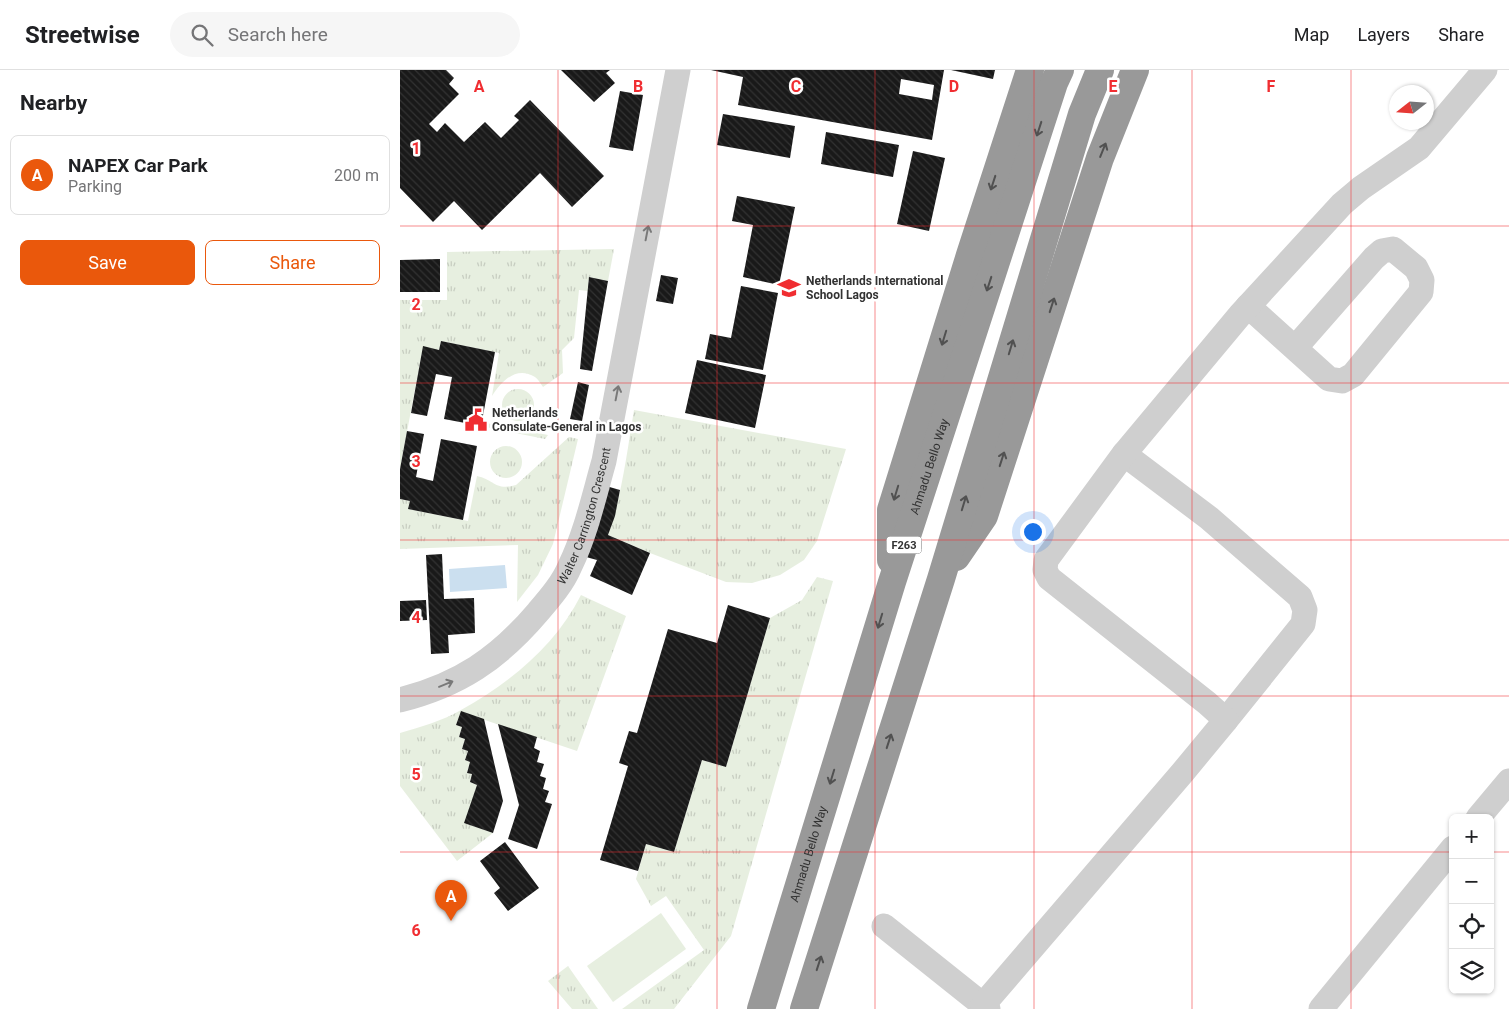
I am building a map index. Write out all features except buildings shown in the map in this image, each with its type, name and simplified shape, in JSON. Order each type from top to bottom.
[{"type":"highway","points":[[892,582],[891,510],[972,246],[1030,70]]},
{"type":"highway","points":[[804,1009],[941,579],[1082,114],[1100,70]]},
{"type":"highway","points":[[941,579],[984,516],[1100,158],[1135,70]]},
{"type":"highway","name":"Ahmadu Bello Way","points":[[760,1009],[892,582],[1057,76]]},
{"type":"street","name":"Walter Carrington Crescent","points":[[400,700],[420,695],[455,681],[488,662],[516,638],[537,614],[554,594],[570,566],[590,511],[604,461],[678,70]]},
{"type":"street","points":[[1226,720],[1049,578],[1045,570],[1046,560],[1124,454],[1248,306],[1342,204],[1361,188],[1419,148],[1485,70]]},
{"type":"street","points":[[1248,306],[1329,379],[1342,381],[1353,375],[1421,292],[1422,280],[1416,268],[1393,249],[1382,251],[1295,348]]},
{"type":"street","points":[[884,926],[986,1007],[1183,772],[1303,624],[1305,610],[1300,597],[1209,518],[1124,454]]},
{"type":"street","points":[[1481,814],[1509,780]]},
{"type":"street","points":[[1321,1009],[1449,853]]},
{"type":"green space","points":[[614,249],[608,281],[589,277],[588,291],[579,290],[574,338],[562,350],[563,373],[543,387],[535,377],[522,373],[515,374],[500,385],[492,396],[499,353],[441,341],[439,350],[423,347],[400,469],[400,300],[447,300],[447,252]]},
{"type":"green space","points":[[518,389],[529,394],[534,405],[529,416],[518,421],[507,416],[502,405],[507,394]]},
{"type":"green space","points":[[634,410],[846,449],[817,541],[804,560],[780,575],[752,583],[726,582],[608,535],[621,489]]},
{"type":"green space","points":[[481,422],[548,435],[545,439],[481,426]]},
{"type":"green space","points":[[569,437],[578,439],[553,544],[538,575],[517,602],[518,545],[400,549],[400,499],[410,501],[409,509],[468,521],[477,476],[499,486],[516,485]]},
{"type":"green space","points":[[506,446],[517,451],[522,462],[517,473],[506,478],[495,473],[490,462],[495,451]]},
{"type":"green space","points":[[817,577],[833,581],[731,936],[674,1009],[622,1009],[704,950],[666,896],[651,906],[636,879],[646,844],[674,852],[702,760],[726,767],[770,618],[802,600]]},
{"type":"green space","points":[[581,595],[626,616],[577,751],[461,712],[456,725],[462,727],[459,737],[465,739],[462,749],[468,751],[465,760],[470,762],[467,772],[472,774],[470,782],[477,785],[465,823],[493,833],[457,861],[400,786],[400,733],[454,714],[497,688],[545,646],[571,613]]},
{"type":"green space","points":[[661,913],[686,949],[613,1002],[587,966]]},
{"type":"green space","points":[[568,966],[598,1009],[572,1009],[548,981]]},
{"type":"water","points":[[505,565],[507,588],[450,592],[449,569]]},
{"type":"place","name":"Netherlands International School Lagos","points":[[789,288]]},
{"type":"place","name":"Netherlands Consulate-General in Lagos","points":[[476,420]]},
{"type":"place","name":"NAPEX Car Park","points":[[451,921]]}]
